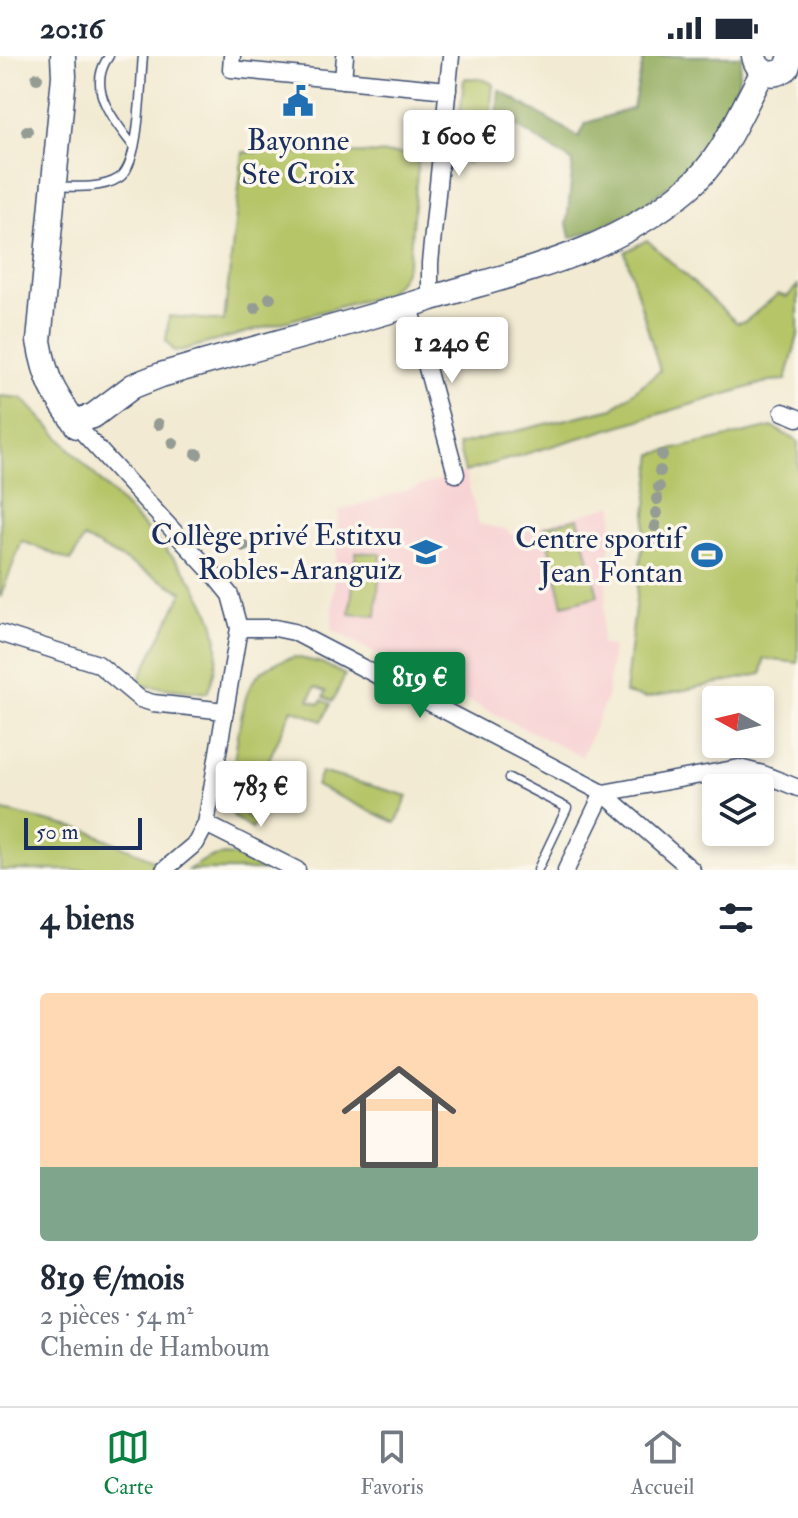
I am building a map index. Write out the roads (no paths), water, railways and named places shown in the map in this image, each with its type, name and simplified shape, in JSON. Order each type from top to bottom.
[{"type":"street","points":[[63,56],[64,76],[39,341],[45,374],[55,396],[77,426],[230,595],[239,628],[206,824],[196,843],[164,870]]},
{"type":"street","points":[[232,56],[231,69],[448,90]]},
{"type":"street","points":[[343,80],[345,56]]},
{"type":"street","points":[[451,56],[430,263],[420,303],[456,474]]},
{"type":"street","points":[[77,426],[133,386],[161,375],[555,262],[627,232],[690,187],[729,139],[758,64],[769,74],[781,72],[787,68],[791,56],[798,57]]},
{"type":"street","points":[[239,628],[275,628],[294,632],[603,793],[692,870]]},
{"type":"street","points":[[0,633],[98,664],[140,699],[225,711]]},
{"type":"street","points":[[603,793],[739,768],[798,788]]},
{"type":"street","points":[[566,870],[603,793]]},
{"type":"street","points":[[206,824],[297,870]]},
{"type":"lane","points":[[109,56],[102,66],[101,100],[134,147]]},
{"type":"lane","points":[[53,186],[103,184],[121,177],[132,160],[143,56]]},
{"type":"lane","points":[[509,778],[567,808],[538,869]]},
{"type":"place","name":"Bayonne Ste Croix","points":[[298,101]]},
{"type":"place","name":"Collège privé Estitxu Robles-Aranguiz","points":[[426,552]]},
{"type":"place","name":"Centre sportif Jean Fontan","points":[[707,555]]}]
